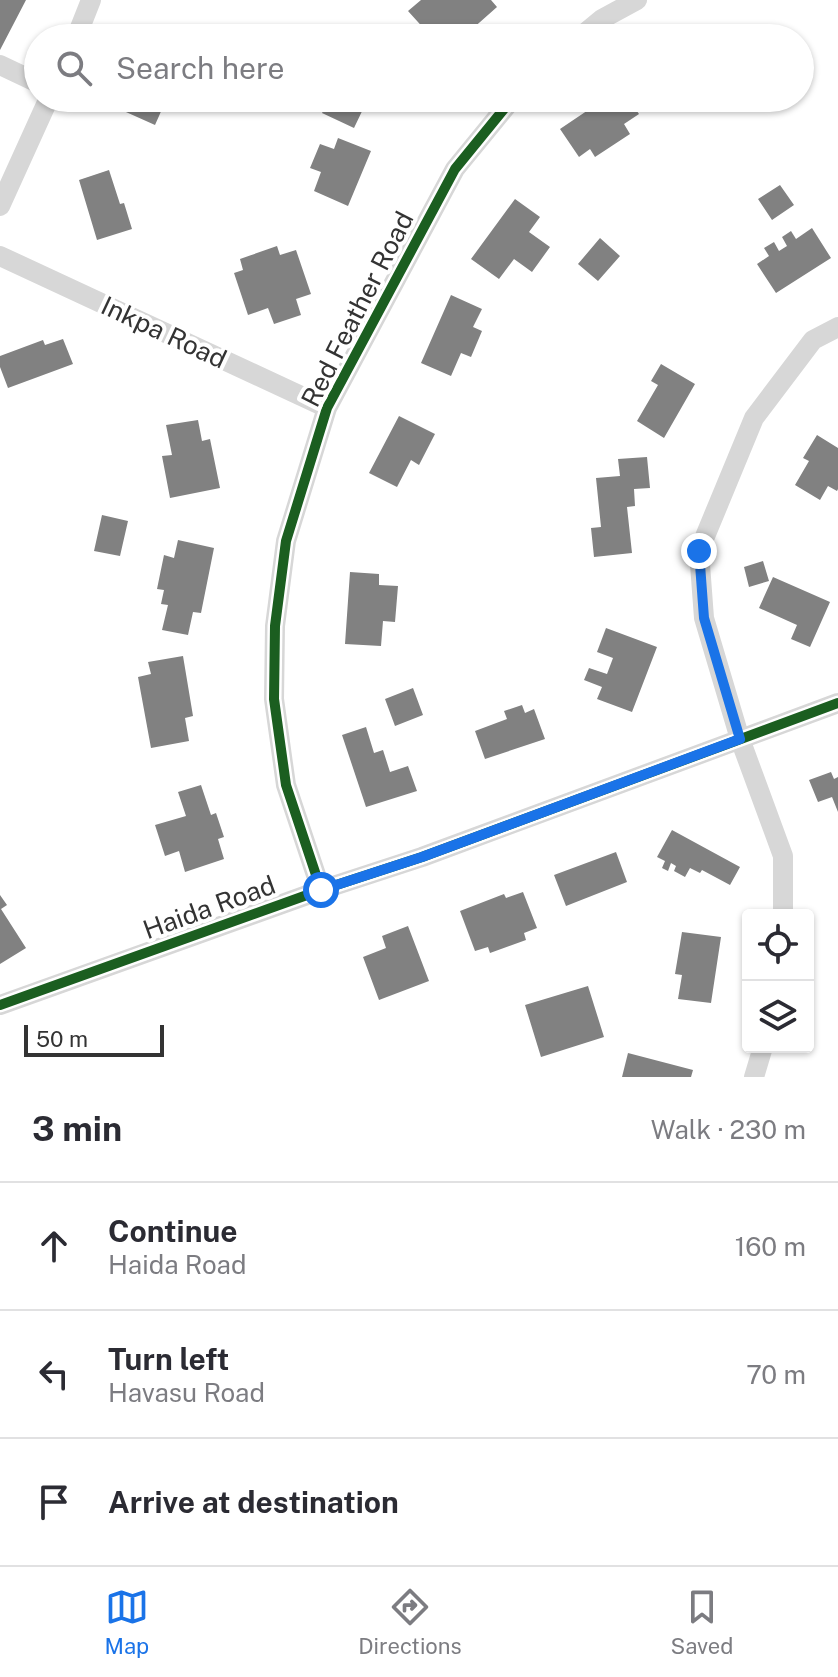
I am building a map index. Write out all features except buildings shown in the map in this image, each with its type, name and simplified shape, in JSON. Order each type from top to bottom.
[{"type":"street","points":[[83,24],[91,0]]},
{"type":"street","points":[[596,24],[637,0]]},
{"type":"street","points":[[0,65],[24,76]]},
{"type":"street","points":[[0,206],[43,112]]},
{"type":"street","name":"Red Feather Road","points":[[321,890],[286,785],[274,699],[275,626],[286,541],[327,408],[455,169],[502,112]]},
{"type":"street","name":"Inkpa Road","points":[[0,256],[327,408]]},
{"type":"street","points":[[783,909],[783,856],[740,739],[704,618],[699,551],[754,418],[813,340],[838,327]]},
{"type":"street","name":"Haida Road","points":[[0,1005],[422,857],[838,703]]},
{"type":"street","points":[[754,1077],[761,1053]]},
{"type":"cycle path","points":[[321,890],[286,785],[274,699],[275,626],[286,541],[327,408],[455,169],[502,112]]},
{"type":"cycle path","points":[[0,1005],[422,857],[838,703]]},
{"type":"route","points":[[321,890],[422,857],[740,739],[704,618],[699,551]]}]
